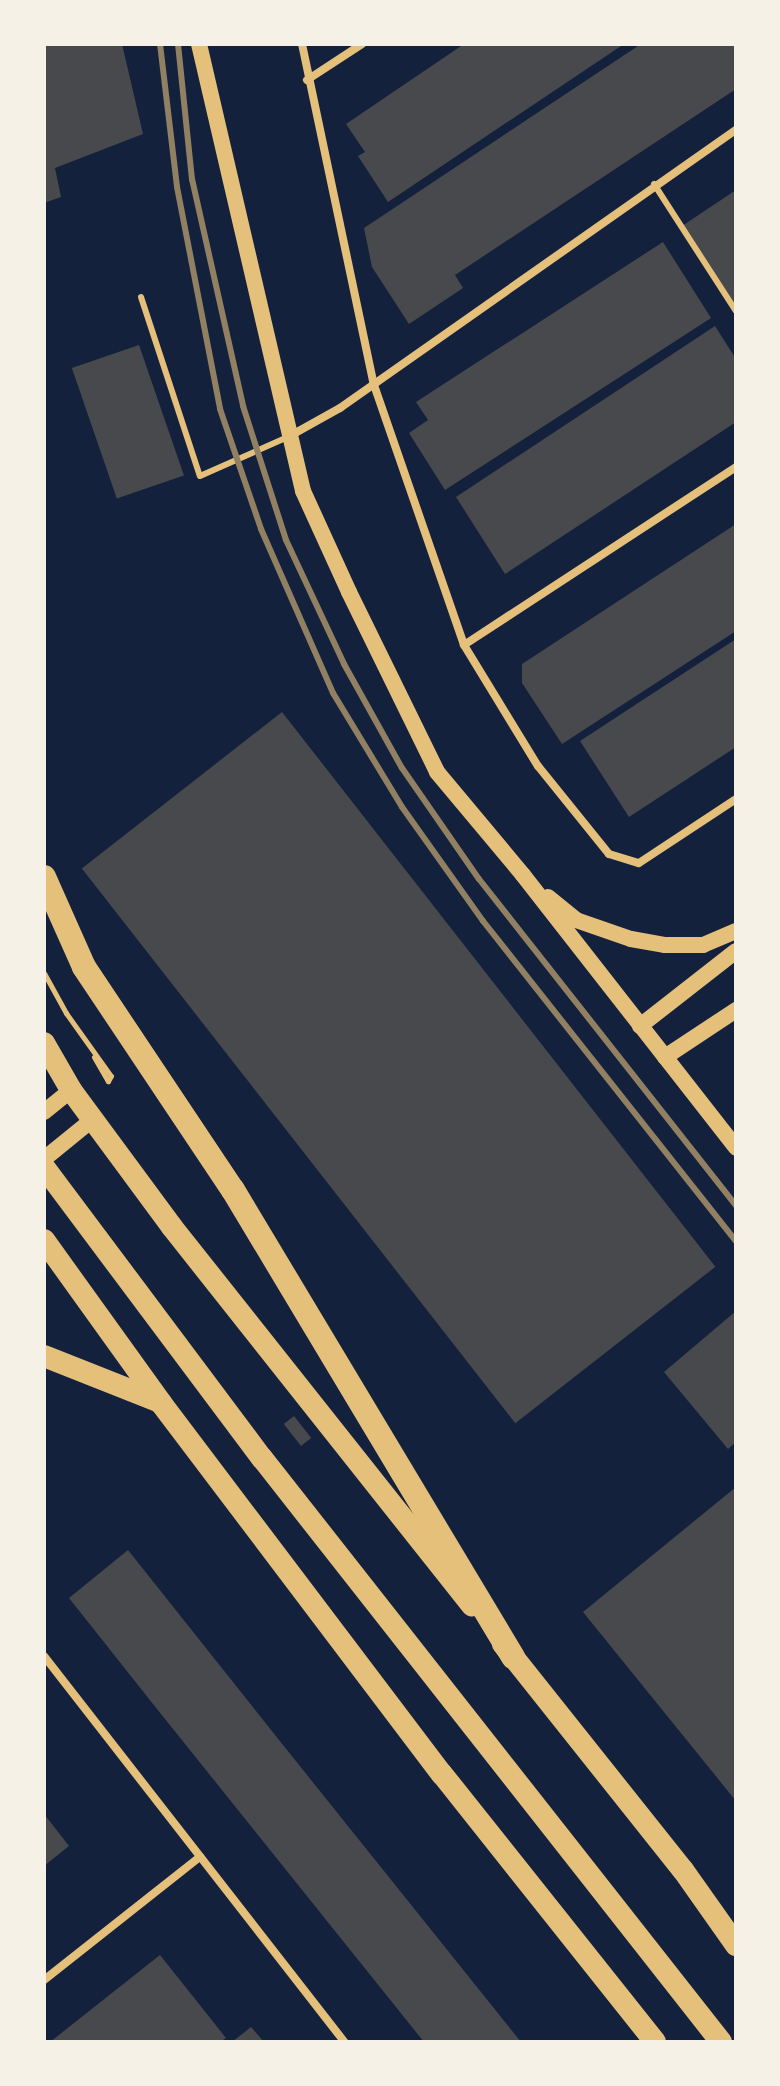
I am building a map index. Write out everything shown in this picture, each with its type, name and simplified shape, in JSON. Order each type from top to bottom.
[{"type":"highway","points":[[44,877],[84,967],[233,1190],[513,1657]]},
{"type":"highway","points":[[44,1043],[92,1120],[182,1240],[683,1870],[736,1945]]},
{"type":"highway","points":[[44,1167],[253,1446],[721,2042]]},
{"type":"highway","points":[[44,1240],[161,1403],[442,1774],[655,2042]]},
{"type":"highway","points":[[44,1356],[161,1403]]},
{"type":"main road","points":[[199,44],[303,491],[437,772],[523,875],[736,1148]]},
{"type":"main road","points":[[523,875],[576,920],[601,932],[665,945],[703,945],[736,931]]},
{"type":"main road","points":[[640,1026],[736,951]]},
{"type":"main road","points":[[665,1057],[736,1010]]},
{"type":"main road","points":[[44,1112],[71,1090]]},
{"type":"main road","points":[[44,1159],[92,1120]]},
{"type":"street","points":[[302,44],[307,80],[374,385],[464,645],[538,766],[609,854],[639,863],[736,799]]},
{"type":"street","points":[[307,80],[362,44]]},
{"type":"street","points":[[288,437],[374,385],[654,184],[736,130]]},
{"type":"street","points":[[464,645],[736,467]]},
{"type":"street","points":[[44,1656],[344,2042]]},
{"type":"street","points":[[44,1980],[200,1857]]},
{"type":"lane","points":[[654,184],[736,311]]},
{"type":"lane","points":[[141,297],[200,476],[288,437]]},
{"type":"path","points":[[44,973],[66,1013],[111,1076],[108,1081],[87,1046]]},
{"type":"building","points":[[44,44],[122,44],[143,134],[55,168],[61,197],[44,203]]},
{"type":"building","points":[[464,44],[624,44],[388,202],[358,156],[365,152],[346,124]]},
{"type":"building","points":[[641,44],[736,44],[736,89],[455,275],[463,288],[409,324],[372,267],[364,228]]},
{"type":"building","points":[[736,190],[736,302],[733,304],[682,226]]},
{"type":"building","points":[[663,242],[711,318],[445,490],[409,433],[428,420],[416,402]]},
{"type":"building","points":[[715,326],[736,359],[736,422],[505,574],[456,497]]},
{"type":"building","points":[[139,345],[184,475],[117,499],[72,368]]},
{"type":"building","points":[[736,524],[736,631],[562,744],[522,683],[522,664]]},
{"type":"building","points":[[736,639],[736,747],[629,817],[580,741]]},
{"type":"building","points":[[282,712],[715,1267],[515,1423],[82,868]]},
{"type":"building","points":[[736,1311],[736,1442],[728,1449],[664,1372]]},
{"type":"building","points":[[294,1416],[311,1438],[301,1446],[284,1424]]},
{"type":"building","points":[[736,1487],[736,1801],[583,1612]]},
{"type":"building","points":[[128,1550],[521,2042],[424,2042],[153,1704],[69,1598]]},
{"type":"building","points":[[44,1814],[69,1846],[44,1866]]},
{"type":"building","points":[[160,1955],[226,2038],[220,2042],[50,2042]]},
{"type":"building","points":[[251,2027],[264,2042],[232,2042]]},
{"type":"railway","points":[[160,44],[177,187],[220,409],[261,529],[333,693],[402,807],[483,921],[736,1241]]},
{"type":"railway","points":[[178,44],[192,179],[243,406],[286,540],[344,664],[402,768],[479,879],[736,1206]]}]
